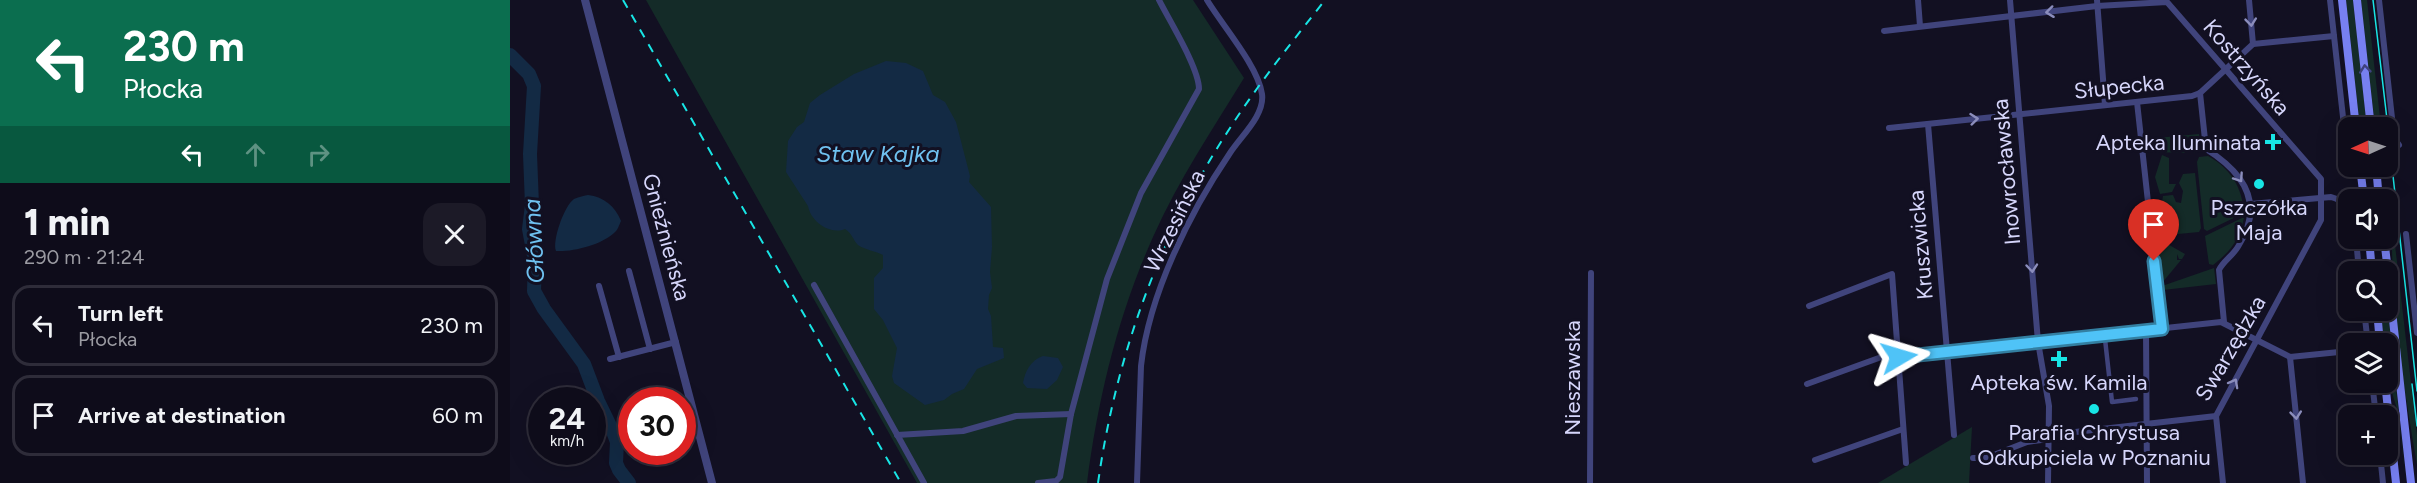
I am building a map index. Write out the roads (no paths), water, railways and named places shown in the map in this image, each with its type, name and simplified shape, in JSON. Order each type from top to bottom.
[{"type":"main road","points":[[2342,0],[2355,117]]},
{"type":"main road","points":[[2357,0],[2370,117]]},
{"type":"main road","points":[[2393,321],[2411,483]]},
{"type":"main road","points":[[2386,393],[2396,483]]},
{"type":"street","name":"Gnieźnieńska","points":[[585,0],[712,483]]},
{"type":"street","points":[[1038,483],[1056,481],[1060,477],[1071,414],[1107,279],[1131,216],[1198,89],[1197,79],[1188,57],[1159,0]]},
{"type":"street","name":"Wrzesińska","points":[[1137,483],[1140,366],[1143,347],[1159,295],[1174,255],[1199,205],[1221,167],[1256,116],[1262,102],[1257,76],[1207,0]]},
{"type":"street","points":[[1918,0],[1920,26]]},
{"type":"street","name":"Inowrocławska","points":[[2010,0],[2038,342],[2049,406],[2048,483]]},
{"type":"street","points":[[2249,0],[2253,44]]},
{"type":"street","points":[[2330,0],[2343,117]]},
{"type":"street","points":[[2379,0],[2394,138],[2399,145]]},
{"type":"street","name":"Kostrzyńska","points":[[1884,31],[2012,17],[2097,3],[2167,1],[2320,179]]},
{"type":"street","points":[[2097,3],[2105,105]]},
{"type":"street","points":[[2224,322],[2219,270],[2234,253],[2245,235],[2250,204],[2244,185],[2235,171],[2226,161],[2206,149],[2200,93],[2253,44],[2334,36]]},
{"type":"street","name":"Słupecka","points":[[1890,128],[2137,102],[2200,93]]},
{"type":"street","points":[[2137,102],[2162,329]]},
{"type":"street","name":"Kruszwicka","points":[[1928,124],[1954,435]]},
{"type":"street","name":"Swarzędzka","points":[[1973,458],[1986,458],[2027,442],[2049,437],[2216,416],[2321,219],[2320,179]]},
{"type":"street","points":[[2250,204],[2321,197],[2338,200]]},
{"type":"street","points":[[2406,234],[2417,333]]},
{"type":"street","points":[[629,271],[650,349]]},
{"type":"street","name":"Nieszawska","points":[[1590,483],[1591,273]]},
{"type":"street","points":[[1809,306],[1892,274],[1906,463]]},
{"type":"street","points":[[814,285],[924,483]]},
{"type":"street","points":[[599,286],[619,357]]},
{"type":"street","points":[[1807,384],[1887,355],[1899,357],[2224,322],[2290,357],[2338,352]]},
{"type":"street","points":[[2146,329],[2147,483]]},
{"type":"street","points":[[2105,339],[2112,402],[2136,399]]},
{"type":"street","points":[[610,359],[676,342]]},
{"type":"street","points":[[2290,357],[2303,483]]},
{"type":"street","points":[[897,435],[963,431],[1016,416],[1071,414]]},
{"type":"street","points":[[2216,416],[2223,483]]},
{"type":"street","points":[[1815,460],[1903,429]]},
{"type":"street","points":[[2381,465],[2383,483]]},
{"type":"water","name":"Staw Kajka","points":[[886,61],[906,63],[923,71],[933,95],[945,102],[956,122],[970,176],[969,182],[991,207],[990,272],[992,288],[988,309],[991,316],[993,347],[1003,348],[1004,358],[977,369],[964,389],[944,400],[925,405],[894,383],[892,376],[897,348],[883,320],[874,309],[874,278],[883,268],[883,255],[858,245],[845,229],[827,229],[817,222],[786,172],[788,141],[797,127],[804,122],[810,103],[854,74]]},
{"type":"water","points":[[588,195],[604,200],[616,211],[621,221],[617,229],[594,244],[578,249],[556,251],[557,232],[566,209],[574,199]]},
{"type":"water","points":[[1043,356],[1058,358],[1063,367],[1057,380],[1047,389],[1027,388],[1023,383],[1027,370],[1035,360]]},
{"type":"waterway","name":"Główna","points":[[510,55],[529,74],[534,86],[530,154],[532,205],[529,229],[535,261],[534,291],[544,309],[584,364],[617,442],[616,463],[629,483]]},
{"type":"tram line","points":[[2373,0],[2387,117]]},
{"type":"tram line","points":[[2393,177],[2417,391]]},
{"type":"tram line","points":[[2412,384],[2417,426]]},
{"type":"railway","points":[[623,0],[901,483]]},
{"type":"railway","points":[[1098,483],[1116,389],[1129,343],[1144,298],[1182,211],[1241,111],[1325,0]]},
{"type":"place","name":"Apteka Iluminata","points":[[2273,142]]},
{"type":"place","name":"Pszczółka Maja","points":[[2259,184]]},
{"type":"place","name":"Apteka św. Kamila","points":[[2059,359]]},
{"type":"place","name":"Parafia Chrystusa Odkupiciela w Poznaniu","points":[[2094,409]]}]
